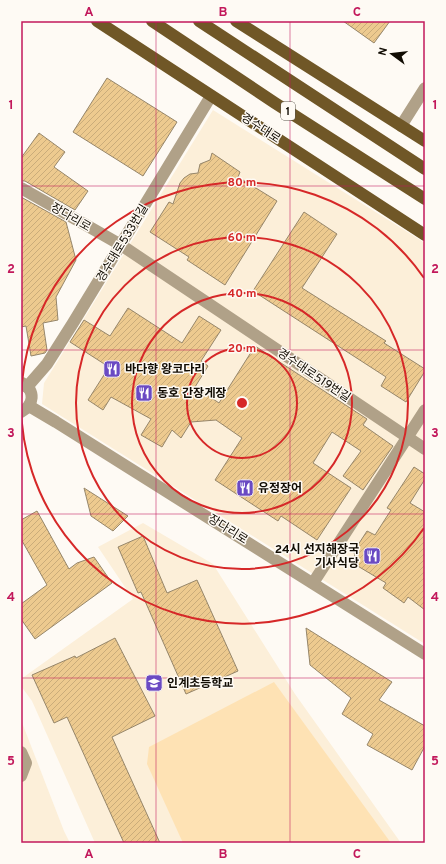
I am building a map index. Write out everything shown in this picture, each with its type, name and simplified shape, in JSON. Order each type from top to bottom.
[{"type":"main road","name":"경수대로","points":[[97,21],[425,235]]},
{"type":"main road","name":"1","points":[[152,21],[275,103],[425,199]]},
{"type":"main road","name":"1","points":[[198,21],[425,170]]},
{"type":"main road","points":[[236,21],[425,141]]},
{"type":"street","points":[[401,126],[425,88]]},
{"type":"street","name":"경수대로533번길","points":[[24,385],[50,358],[73,323],[211,96]]},
{"type":"street","name":"장다리로","points":[[21,188],[120,245]]},
{"type":"street","name":"경수대로519번길","points":[[120,245],[425,449]]},
{"type":"street","points":[[24,385],[30,391],[32,396],[31,401],[25,409]]},
{"type":"street","name":"장다리로","points":[[25,409],[56,422],[425,654]]},
{"type":"street","points":[[313,583],[425,410]]},
{"type":"street","points":[[21,752],[26,763],[21,776]]},
{"type":"shaded area","points":[[213,110],[425,243],[425,644],[42,404],[44,383]]},
{"type":"shaded area","name":"인계초등학교","points":[[143,523],[213,564],[295,694],[401,843],[95,843],[32,701],[21,686],[21,679],[133,599],[98,547]]},
{"type":"shaded area","points":[[274,682],[391,843],[183,843],[147,764],[149,747]]},
{"type":"shaded area","points":[[21,720],[64,831],[70,843],[21,843]]},
{"type":"building","points":[[343,21],[390,21],[374,43]]},
{"type":"building","points":[[107,78],[177,122],[143,176],[73,132]]},
{"type":"building","points":[[39,133],[65,152],[54,167],[88,191],[75,210],[25,181],[21,181],[21,158]]},
{"type":"building","points":[[212,153],[240,172],[238,177],[277,201],[225,285],[187,260],[189,257],[150,232],[169,202],[173,204],[180,183],[190,174],[198,173],[200,164],[210,160]]},
{"type":"building","points":[[21,197],[66,222],[76,260],[56,297],[58,320],[43,323],[47,350],[45,353],[31,356],[26,326],[21,327]]},
{"type":"building","points":[[304,212],[337,234],[302,288],[386,341],[384,343],[425,369],[406,402],[381,386],[386,377],[253,291]]},
{"type":"building","points":[[128,308],[182,343],[199,316],[221,330],[201,361],[208,366],[195,387],[219,403],[255,346],[367,419],[363,425],[393,446],[363,490],[343,476],[361,451],[332,432],[313,463],[351,488],[317,540],[281,516],[278,521],[215,480],[242,438],[216,420],[191,422],[181,438],[172,430],[162,447],[141,435],[151,419],[111,397],[103,410],[88,400],[109,367],[70,342],[84,320],[110,336]]},
{"type":"building","points":[[414,467],[425,474],[425,479],[410,503],[425,512],[425,610],[408,597],[404,603],[383,588],[386,583],[356,565],[354,551],[367,531],[375,535],[391,510],[387,508]]},
{"type":"building","points":[[84,488],[128,516],[113,531],[91,516]]},
{"type":"building","points":[[37,511],[69,569],[77,563],[94,557],[112,583],[35,639],[21,619],[21,604],[47,585],[21,539],[21,520]]},
{"type":"building","points":[[143,536],[167,593],[197,580],[238,671],[186,694],[141,592],[138,593],[118,547]]},
{"type":"building","points":[[306,628],[392,682],[379,700],[425,726],[425,746],[412,770],[367,745],[373,734],[342,714],[351,698],[310,665]]},
{"type":"building","points":[[115,638],[155,716],[112,737],[160,843],[124,843],[67,717],[54,723],[32,675],[75,656],[76,658]]},
{"type":"place","name":"바다향 왕코다리","points":[[112,369]]},
{"type":"place","name":"동호 간장게장","points":[[144,393]]},
{"type":"place","name":"유정장어","points":[[245,488]]},
{"type":"place","name":"24시 선지해장국 기사식당","points":[[372,556]]},
{"type":"place","name":"인계초등학교","points":[[154,683]]}]
